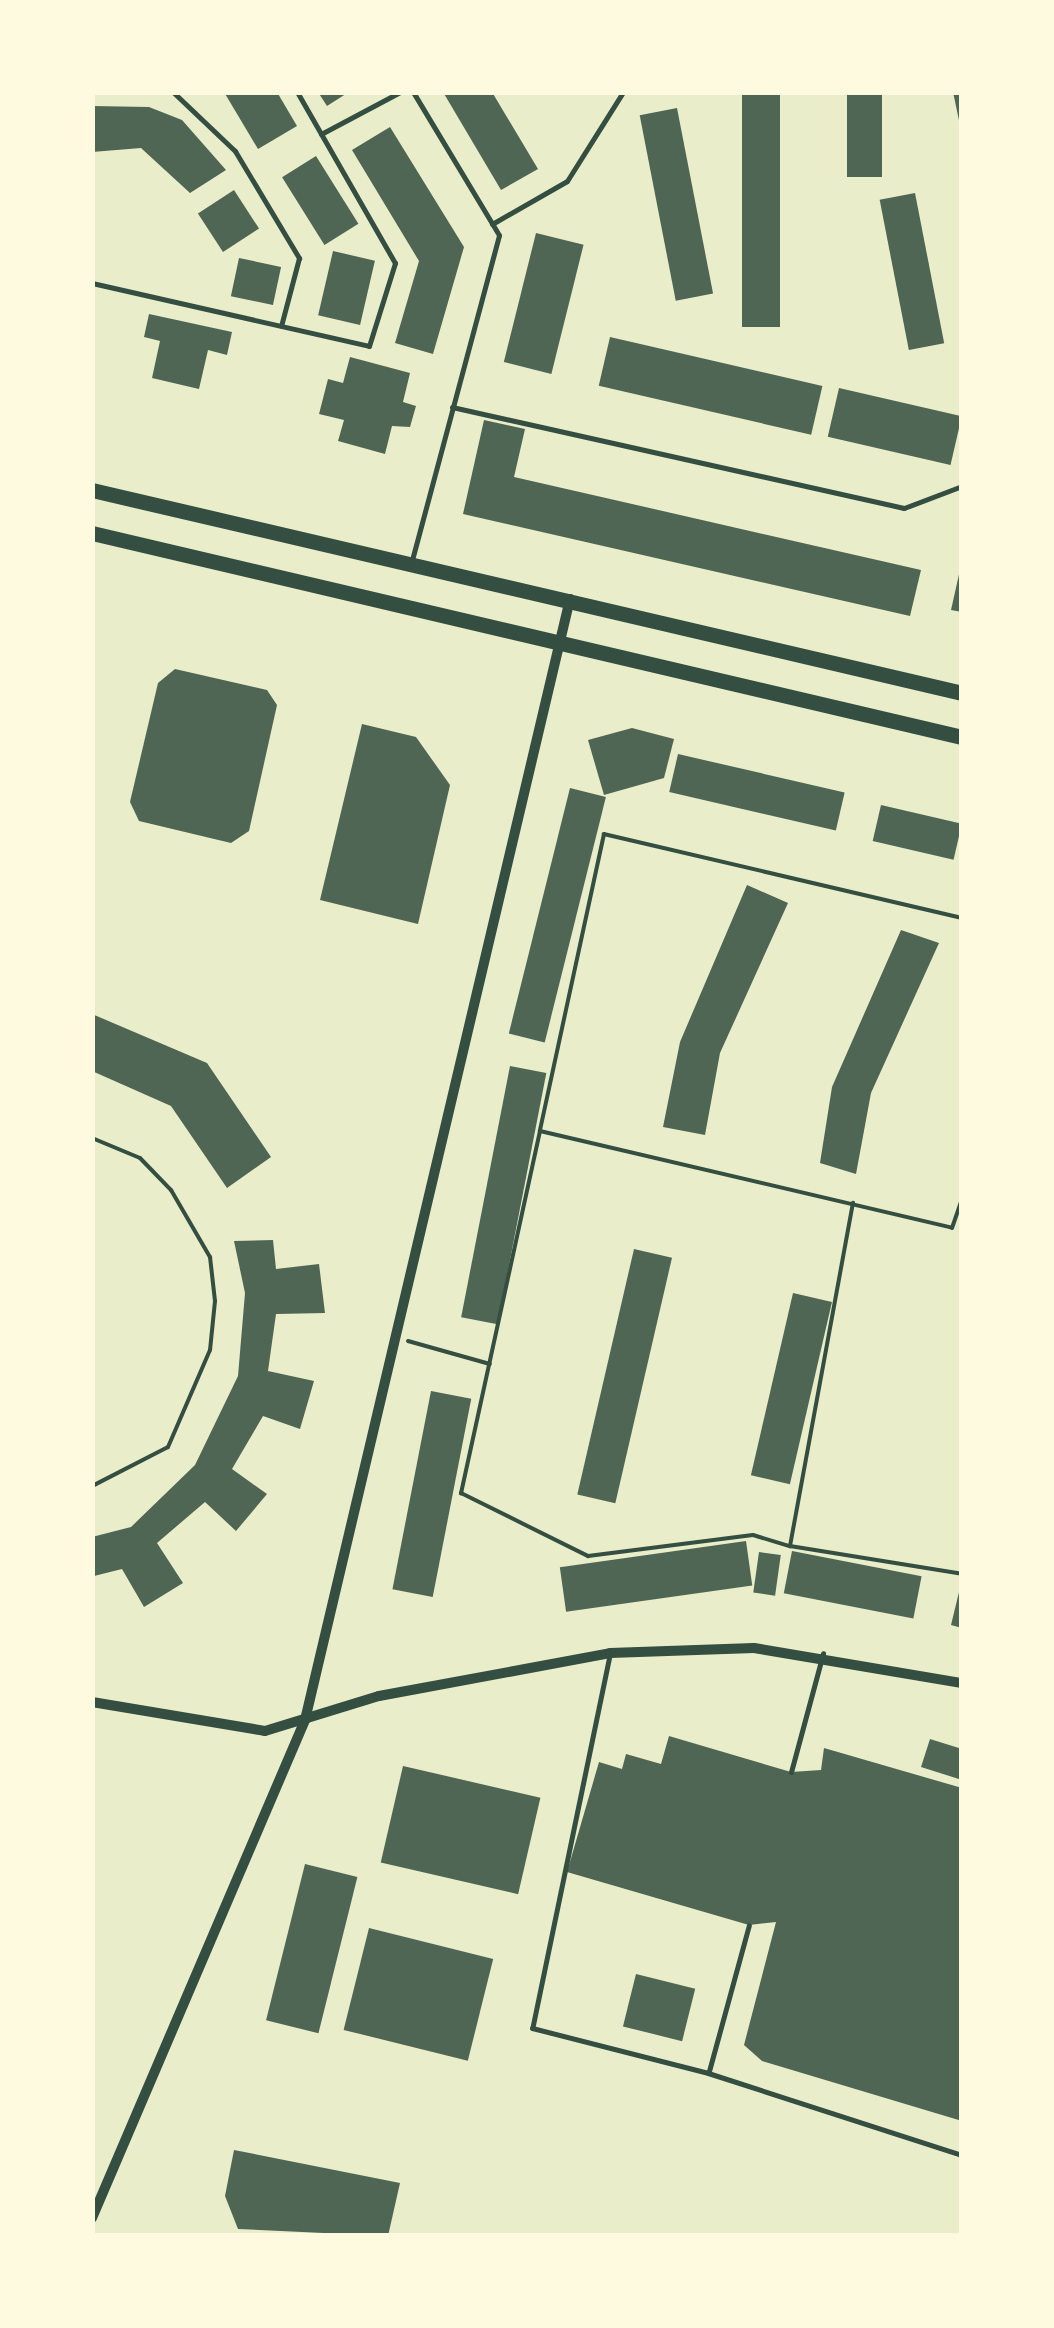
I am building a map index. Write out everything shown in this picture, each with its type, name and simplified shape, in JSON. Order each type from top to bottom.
[{"type":"main road","points":[[92,490],[962,693]]},
{"type":"main road","points":[[92,533],[962,737]]},
{"type":"street","points":[[92,2218],[305,1720],[570,600]]},
{"type":"street","points":[[92,1702],[221,1730],[305,1720],[378,1696],[610,1653],[823,1653],[962,1683]]},
{"type":"lane","points":[[173,92],[235,151],[298,258],[282,326]]},
{"type":"lane","points":[[92,284],[368,346],[395,263],[297,92]]},
{"type":"lane","points":[[321,134],[400,92]]},
{"type":"lane","points":[[411,564],[499,235],[414,92]]},
{"type":"lane","points":[[492,224],[567,181],[622,92]]},
{"type":"lane","points":[[452,407],[904,508],[962,486]]},
{"type":"lane","points":[[610,1653],[532,2028],[708,2072],[962,2155]]},
{"type":"lane","points":[[790,1772],[823,1653]]},
{"type":"lane","points":[[708,2072],[749,1925]]},
{"type":"path","points":[[962,918],[604,834],[462,1493],[588,1556],[753,1535],[790,1546],[962,1574]]},
{"type":"path","points":[[540,1132],[952,1228],[962,1199]]},
{"type":"path","points":[[92,1138],[140,1158],[171,1190],[210,1257],[216,1301],[210,1350],[168,1447],[92,1486]]},
{"type":"path","points":[[790,1546],[853,1203]]},
{"type":"path","points":[[397,1338],[490,1364]]},
{"type":"building","points":[[224,92],[277,92],[297,126],[258,149]]},
{"type":"building","points":[[318,92],[349,92],[327,106]]},
{"type":"building","points":[[443,92],[492,92],[538,169],[501,190]]},
{"type":"building","points":[[742,92],[780,92],[780,327],[742,327]]},
{"type":"building","points":[[847,92],[882,92],[882,177],[847,177]]},
{"type":"building","points":[[953,92],[962,92],[960,125]]},
{"type":"building","points":[[92,106],[149,107],[182,120],[226,170],[190,193],[141,148],[92,152]]},
{"type":"building","points":[[677,108],[713,294],[676,301],[640,115]]},
{"type":"building","points":[[390,127],[464,247],[433,354],[395,343],[419,261],[352,150]]},
{"type":"building","points":[[316,156],[358,224],[324,245],[282,177]]},
{"type":"building","points":[[234,190],[259,229],[223,252],[198,213]]},
{"type":"building","points":[[915,193],[944,343],[909,350],[880,200]]},
{"type":"building","points":[[536,233],[584,245],[551,374],[504,362]]},
{"type":"building","points":[[333,251],[375,261],[360,325],[318,315]]},
{"type":"building","points":[[239,258],[281,267],[273,305],[231,296]]},
{"type":"building","points":[[149,314],[232,332],[227,355],[208,350],[199,389],[152,378],[160,341],[144,337]]},
{"type":"building","points":[[610,337],[822,386],[811,435],[599,386]]},
{"type":"building","points":[[350,357],[410,373],[403,402],[416,406],[410,427],[392,426],[385,454],[338,441],[344,420],[319,414],[328,379],[343,383]]},
{"type":"building","points":[[839,388],[962,416],[951,465],[828,437]]},
{"type":"building","points":[[484,420],[525,429],[514,477],[921,570],[910,616],[463,514]]},
{"type":"building","points":[[962,571],[962,612],[951,610]]},
{"type":"building","points":[[175,669],[267,690],[277,705],[249,831],[231,843],[139,821],[130,802],[158,683]]},
{"type":"building","points":[[362,724],[416,737],[450,785],[418,924],[320,900]]},
{"type":"building","points":[[632,728],[674,739],[664,778],[604,795],[588,740]]},
{"type":"building","points":[[678,754],[845,792],[836,830],[669,792]]},
{"type":"building","points":[[570,788],[606,797],[545,1042],[509,1033]]},
{"type":"building","points":[[881,805],[962,824],[954,860],[873,841]]},
{"type":"building","points":[[747,885],[788,903],[720,1053],[705,1135],[663,1127],[680,1042]]},
{"type":"building","points":[[901,930],[939,943],[871,1093],[856,1174],[820,1163],[832,1087]]},
{"type":"building","points":[[92,1014],[207,1063],[271,1157],[227,1188],[171,1106],[92,1071]]},
{"type":"building","points":[[510,1066],[546,1073],[497,1324],[461,1317]]},
{"type":"building","points":[[273,1240],[276,1269],[319,1264],[325,1313],[276,1314],[268,1371],[314,1381],[300,1429],[263,1416],[232,1469],[267,1494],[236,1531],[205,1502],[157,1543],[183,1583],[144,1607],[122,1569],[94,1576],[92,1537],[131,1527],[195,1465],[238,1376],[245,1293],[234,1241]]},
{"type":"building","points":[[634,1249],[672,1258],[615,1503],[577,1495]]},
{"type":"building","points":[[793,1293],[832,1302],[790,1484],[751,1475]]},
{"type":"building","points":[[431,1391],[471,1399],[433,1597],[392,1589]]},
{"type":"building","points":[[746,1541],[752,1586],[566,1612],[560,1567]]},
{"type":"building","points":[[792,1551],[922,1576],[913,1618],[784,1593]]},
{"type":"building","points":[[759,1552],[781,1555],[775,1596],[753,1593]]},
{"type":"building","points":[[962,1588],[962,1628],[951,1625]]},
{"type":"building","points":[[669,1736],[791,1772],[821,1770],[824,1748],[962,1788],[962,2121],[762,2061],[744,2045],[776,1922],[749,1925],[567,1872],[599,1762],[622,1769],[626,1754],[661,1764]]},
{"type":"building","points":[[930,1739],[962,1749],[962,1780],[921,1767]]},
{"type":"building","points":[[403,1766],[540,1798],[518,1894],[381,1862]]},
{"type":"building","points":[[305,1864],[357,1877],[318,2033],[266,2020]]},
{"type":"building","points":[[369,1928],[493,1959],[468,2061],[344,2030]]},
{"type":"building","points":[[636,1974],[695,1989],[682,2041],[623,2026]]},
{"type":"building","points":[[234,2150],[400,2183],[388,2236],[238,2229],[225,2196]]}]
